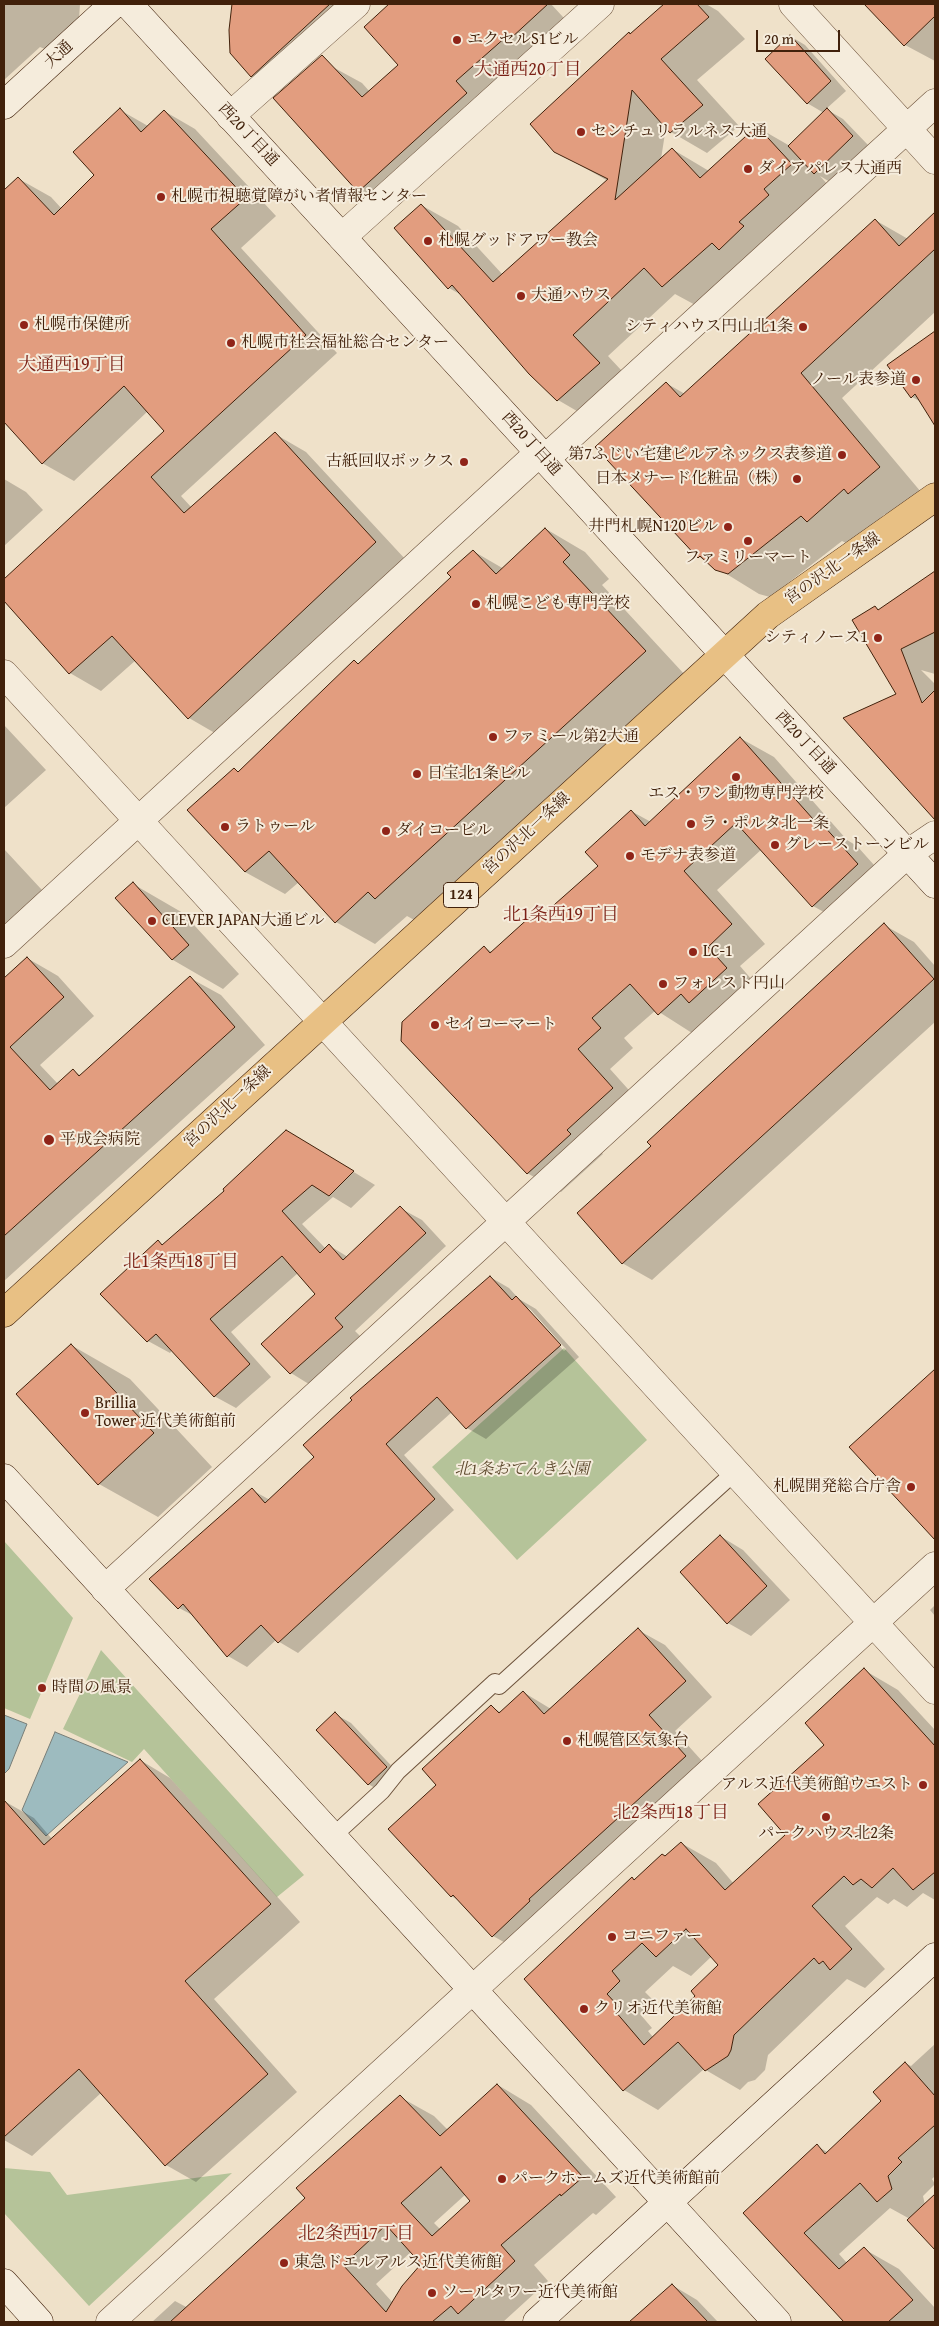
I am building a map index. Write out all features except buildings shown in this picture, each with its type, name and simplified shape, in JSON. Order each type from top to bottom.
[{"type":"main road","name":"宮の沢北一条線","points":[[4,1313],[768,615],[935,498]]},
{"type":"street","name":"大通","points":[[4,106],[114,4]]},
{"type":"street","name":"西20丁目通","points":[[128,4],[935,884]]},
{"type":"street","points":[[230,116],[356,4]]},
{"type":"street","points":[[342,237],[600,4]]},
{"type":"street","points":[[792,4],[935,160]]},
{"type":"street","points":[[4,944],[138,820],[935,102]]},
{"type":"street","points":[[4,674],[935,1690]]},
{"type":"street","points":[[105,1589],[907,854],[935,835]]},
{"type":"street","points":[[4,1478],[777,2322]]},
{"type":"street","points":[[110,2322],[935,1566]]},
{"type":"street","points":[[537,2322],[935,1957]]},
{"type":"street","points":[[4,2283],[39,2322]]},
{"type":"lane","points":[[332,1837],[382,1791],[398,1771],[495,1682],[499,1686],[735,1472]]},
{"type":"green space","name":"北1条おてんき公園","points":[[564,1348],[647,1440],[517,1560],[432,1467]]},
{"type":"green space","points":[[4,1541],[73,1618],[30,1719],[4,1708]]},
{"type":"green space","points":[[101,1650],[304,1875],[277,1897],[144,1749],[132,1762],[63,1729]]},
{"type":"green space","points":[[4,2168],[50,2172],[67,2195],[232,2173],[89,2306],[4,2213]]},
{"type":"water","points":[[4,1715],[27,1724],[9,1769],[4,1774]]},
{"type":"water","points":[[55,1732],[128,1762],[46,1836],[22,1810]]},
{"type":"place","name":"エクセルS1ビル","points":[[457,40]]},
{"type":"place","name":"センチュリラルネス大通","points":[[581,132]]},
{"type":"place","name":"ダイアパレス大通西","points":[[748,169]]},
{"type":"place","name":"札幌市視聴覚障がい者情報センター","points":[[161,197]]},
{"type":"place","name":"札幌グッドアワー教会","points":[[428,241]]},
{"type":"place","name":"大通ハウス","points":[[521,296]]},
{"type":"place","name":"札幌市保健所","points":[[24,325]]},
{"type":"place","name":"シティハウス円山北1条","points":[[803,327]]},
{"type":"place","name":"札幌市社会福祉総合センター","points":[[231,343]]},
{"type":"place","name":"ノール表参道","points":[[916,380]]},
{"type":"place","name":"第7ふじい宅建ビルアネックス表参道","points":[[842,455]]},
{"type":"place","name":"古紙回収ボックス","points":[[464,462]]},
{"type":"place","name":"日本メナード化粧品（株）","points":[[797,479]]},
{"type":"place","name":"井門札幌N120ビル","points":[[728,527]]},
{"type":"place","name":"ファミリーマート","points":[[748,541]]},
{"type":"place","name":"札幌こども専門学校","points":[[476,604]]},
{"type":"place","name":"シティノース1","points":[[878,638]]},
{"type":"place","name":"ファミール第2大通","points":[[493,737]]},
{"type":"place","name":"日宝北1条ビル","points":[[417,774]]},
{"type":"place","name":"エス・ワン動物専門学校","points":[[736,777]]},
{"type":"place","name":"ラ・ポルタ北一条","points":[[691,824]]},
{"type":"place","name":"ラトゥール","points":[[225,827]]},
{"type":"place","name":"ダイコービル","points":[[386,831]]},
{"type":"place","name":"グレーストーンビル","points":[[775,845]]},
{"type":"place","name":"モデナ表参道","points":[[630,856]]},
{"type":"place","name":"CLEVER JAPAN大通ビル","points":[[152,921]]},
{"type":"place","name":"LC-1","points":[[693,952]]},
{"type":"place","name":"フォレスト円山","points":[[663,984]]},
{"type":"place","name":"セイコーマート","points":[[435,1025]]},
{"type":"place","name":"平成会病院","points":[[49,1140]]},
{"type":"place","name":"Brillia Tower 近代美術館前","points":[[85,1413]]},
{"type":"place","name":"札幌開発総合庁舎","points":[[911,1487]]},
{"type":"place","name":"時間の風景","points":[[42,1688]]},
{"type":"place","name":"札幌管区気象台","points":[[567,1741]]},
{"type":"place","name":"アルス近代美術館ウエスト","points":[[923,1785]]},
{"type":"place","name":"パークハウス北2条","points":[[826,1817]]},
{"type":"place","name":"コニファー","points":[[612,1937]]},
{"type":"place","name":"クリオ近代美術館","points":[[584,2009]]},
{"type":"place","name":"パークホームズ近代美術館前","points":[[502,2179]]},
{"type":"place","name":"東急ドエルアルス近代美術館","points":[[284,2263]]},
{"type":"place","name":"ソールタワー近代美術館","points":[[432,2293]]},
{"type":"district","name":"大通西20丁目","points":[[528,70]]},
{"type":"district","name":"大通西19丁目","points":[[72,365]]},
{"type":"district","name":"北1条西19丁目","points":[[561,915]]},
{"type":"district","name":"北1条西18丁目","points":[[181,1262]]},
{"type":"district","name":"北2条西18丁目","points":[[671,1813]]},
{"type":"district","name":"北2条西17丁目","points":[[356,2234]]}]
